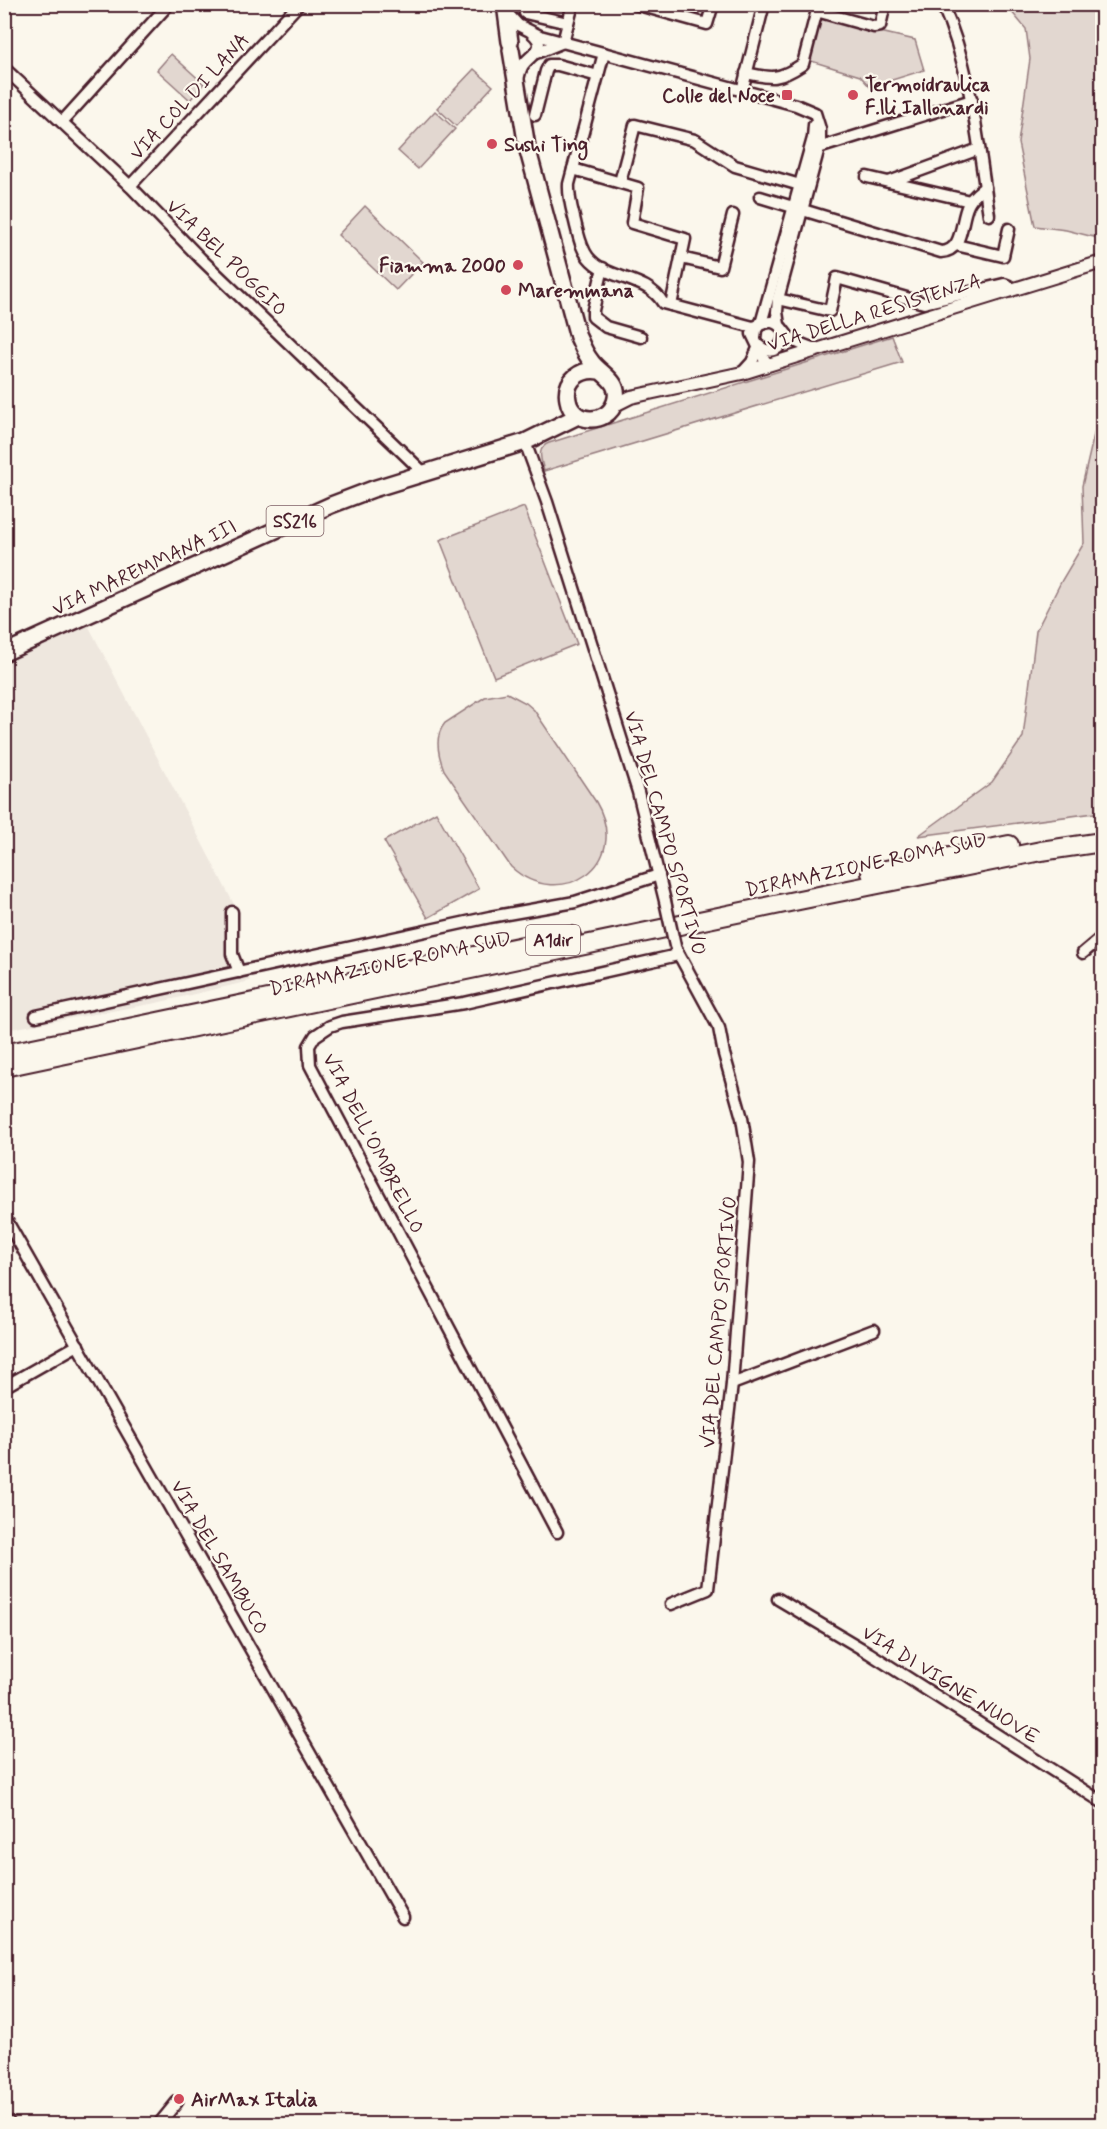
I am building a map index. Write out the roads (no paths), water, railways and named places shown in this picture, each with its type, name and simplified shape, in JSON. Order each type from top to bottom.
[{"type":"highway","name":"DIRAMAZIONE ROMA SUD","points":[[4,1053],[915,863],[1033,840],[1102,830]]},
{"type":"highway","name":"DIRAMAZIONE ROMA SUD","points":[[4,1067],[811,897],[1041,851],[1102,842]]},
{"type":"main road","name":"VIA MAREMMANA III","points":[[505,8],[527,147],[578,337],[588,357],[614,385]]},
{"type":"main road","name":"VIA MAREMMANA III","points":[[531,439],[557,417],[567,399],[568,387],[575,376],[578,360],[578,337]]},
{"type":"main road","points":[[575,376],[586,371],[599,371]]},
{"type":"main road","points":[[614,385],[615,405]]},
{"type":"main road","points":[[567,399],[571,409],[578,416]]},
{"type":"main road","name":"VIA MAREMMANA III","points":[[4,652],[331,505],[531,439],[578,416],[586,419],[603,417],[615,405]]},
{"type":"street","points":[[62,122],[169,4]]},
{"type":"street","name":"VIA COL DI LANA","points":[[130,186],[299,4]]},
{"type":"street","points":[[524,4],[525,13],[568,23]]},
{"type":"street","points":[[563,42],[573,4]]},
{"type":"street","points":[[634,4],[707,24],[712,4]]},
{"type":"street","points":[[742,90],[764,4]]},
{"type":"street","points":[[746,73],[771,78],[782,76],[803,64],[813,17],[820,12],[874,27],[880,26],[885,4]]},
{"type":"street","points":[[942,4],[972,100],[989,215]]},
{"type":"street","points":[[505,8],[510,19],[538,40],[538,48],[534,55],[524,64],[519,73],[517,90]]},
{"type":"street","points":[[563,42],[526,59],[519,58],[511,46],[519,32],[530,32],[742,90],[814,113],[820,129],[798,208],[778,299],[777,312],[787,343],[785,360]]},
{"type":"street","points":[[604,53],[568,194],[581,243],[587,256],[603,268],[655,291],[663,303],[753,327],[771,321],[798,343],[818,350]]},
{"type":"street","points":[[535,115],[549,66],[558,65],[598,76]]},
{"type":"street","name":"VIA BEL POGGIO","points":[[4,68],[130,186],[201,259],[424,473]]},
{"type":"street","points":[[814,149],[972,100]]},
{"type":"street","points":[[620,182],[635,125],[695,140],[735,166],[800,185]]},
{"type":"street","points":[[888,182],[979,148]]},
{"type":"street","points":[[742,373],[752,362],[757,342],[756,330],[798,208],[800,185],[814,149]]},
{"type":"street","points":[[573,169],[638,188],[632,223],[685,239],[671,305]]},
{"type":"street","points":[[867,177],[970,201]]},
{"type":"street","points":[[760,197],[941,252],[948,252],[956,245],[970,201],[985,187]]},
{"type":"street","points":[[681,258],[720,267],[733,215]]},
{"type":"street","points":[[1000,268],[1009,229]]},
{"type":"street","points":[[956,245],[1003,256]]},
{"type":"street","name":"VIA DELLA RESISTENZA","points":[[615,405],[654,392],[742,373],[1102,262]]},
{"type":"street","points":[[603,268],[593,317],[606,327],[641,337]]},
{"type":"street","points":[[778,299],[830,311],[837,278],[924,303],[1004,284],[1009,286],[1011,291]]},
{"type":"street","points":[[741,324],[750,331],[769,365]]},
{"type":"street","points":[[757,342],[765,350],[774,350],[781,345],[782,330]]},
{"type":"street","name":"VIA DELLA RESISTENZA","points":[[614,385],[630,392],[654,392]]},
{"type":"street","name":"VIA DEL CAMPO SPORTIVO","points":[[531,439],[547,502],[638,792],[677,951],[719,1028],[748,1147],[747,1212],[732,1384],[708,1589],[670,1604]]},
{"type":"street","points":[[36,1016],[490,918],[575,902],[659,875]]},
{"type":"street","points":[[232,912],[231,946],[239,972]]},
{"type":"street","points":[[1083,952],[1102,937]]},
{"type":"street","name":"VIA DELL'OMBRELLO","points":[[557,1532],[310,1065],[309,1046],[321,1030],[342,1022],[464,1003],[677,951]]},
{"type":"street","name":"VIA DEL SAMBUCO","points":[[4,1216],[403,1917]]},
{"type":"street","points":[[732,1384],[874,1330]]},
{"type":"street","points":[[4,1388],[78,1345]]},
{"type":"street","name":"VIA DI VIGNE NUOVE","points":[[778,1599],[869,1653],[1102,1802]]},
{"type":"street","points":[[159,2124],[177,2103]]},
{"type":"street","points":[[4,2120],[9,2124]]},
{"type":"place","name":"Colle del Noce","points":[[787,95]]},
{"type":"place","name":"Termoidraulica F.lli Iallonardi","points":[[853,95]]},
{"type":"place","name":"Sushi Ting","points":[[492,144]]},
{"type":"place","name":"Fiamma 2000","points":[[518,265]]},
{"type":"place","name":"Maremmana","points":[[506,290]]},
{"type":"place","name":"AirMax Italia","points":[[179,2099]]}]
